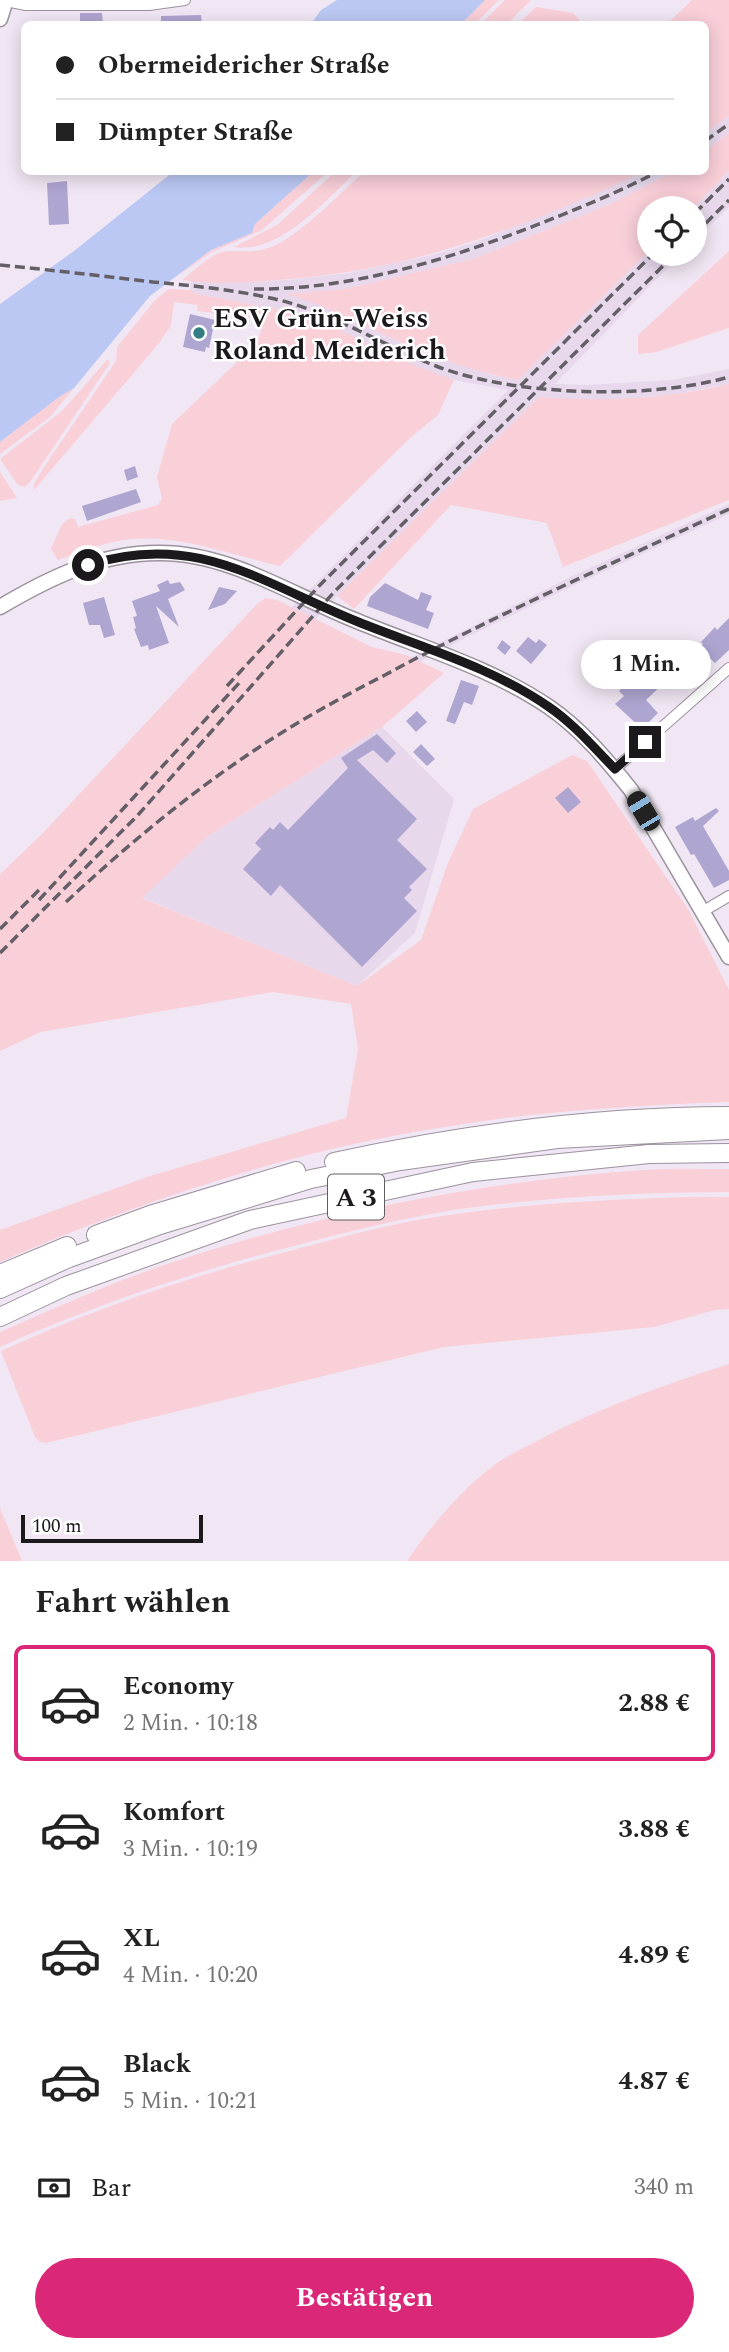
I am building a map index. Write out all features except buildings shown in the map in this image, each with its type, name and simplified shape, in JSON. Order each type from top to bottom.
[{"type":"highway","name":"A 3","points":[[0,1274],[153,1214],[242,1186],[394,1149],[556,1125],[729,1116]]},
{"type":"highway","name":"A 3","points":[[0,1289],[69,1258],[157,1226],[311,1179],[400,1161],[557,1139],[729,1130]]},
{"type":"highway","name":"A 3","points":[[0,1317],[66,1286],[250,1220],[473,1172],[649,1154],[729,1153]]},
{"type":"main road","points":[[0,19],[6,1]]},
{"type":"main road","points":[[0,607],[38,584],[69,571],[107,559],[161,553],[211,561],[270,583],[354,621],[453,657],[511,683],[551,708],[615,769],[631,790],[729,957]]},
{"type":"street","points":[[6,1],[26,5],[149,5],[185,0]]},
{"type":"street","points":[[615,769],[729,668]]},
{"type":"street","points":[[702,912],[729,896]]},
{"type":"shaded area","points":[[485,0],[499,0],[478,21],[464,21]]},
{"type":"shaded area","points":[[505,0],[531,0],[510,21],[484,21]]},
{"type":"shaded area","points":[[692,0],[729,0],[729,116],[709,130],[709,21],[670,21]]},
{"type":"shaded area","points":[[536,7],[573,13],[580,21],[521,21]]},
{"type":"shaded area","points":[[729,116],[729,133],[709,148],[709,130]]},
{"type":"shaded area","points":[[729,133],[729,171],[705,196],[637,196],[637,263],[518,380],[475,370],[432,355],[331,310],[285,294],[345,289],[473,259],[608,205],[667,175],[709,175],[709,148]]},
{"type":"shaded area","points":[[729,171],[729,207],[707,229],[707,196],[705,196]]},
{"type":"shaded area","points":[[310,175],[325,175],[262,230],[212,252],[176,277],[211,250],[252,233],[255,224]]},
{"type":"shaded area","points":[[332,175],[353,175],[316,210],[285,234],[251,247],[234,247],[277,225]]},
{"type":"shaded area","points":[[361,175],[636,175],[540,217],[474,241],[411,259],[313,277],[230,283],[182,280],[204,262],[222,252],[271,247],[307,224]]},
{"type":"shaded area","points":[[635,175],[667,175],[608,205],[473,259],[345,289],[288,294],[313,302],[424,353],[492,375],[518,380],[637,263],[637,266],[669,266],[555,384],[672,380],[729,369],[729,384],[629,399],[588,401],[539,397],[337,596],[282,655],[123,841],[246,749],[321,703],[572,576],[729,504],[729,514],[465,638],[327,711],[253,757],[210,786],[95,882],[0,973],[0,919],[99,818],[286,613],[508,390],[454,380],[418,368],[307,315],[197,294],[190,290],[191,281],[257,282],[349,273],[432,255],[476,242]]},
{"type":"shaded area","points":[[729,251],[729,328],[657,352],[638,354],[638,335]]},
{"type":"shaded area","points":[[169,289],[190,290],[197,294],[307,315],[395,358],[454,380],[438,415],[410,438],[280,566],[188,543],[150,539],[112,542],[58,560],[51,549],[62,524],[70,518],[75,519],[78,527],[158,505],[162,499],[157,477],[172,424],[258,342],[264,319],[197,311],[198,305],[174,302],[171,325],[160,342],[34,490],[34,484],[44,467],[116,361],[117,347],[155,300]]},
{"type":"shaded area","points":[[108,359],[110,363],[30,482],[25,487],[18,485],[0,459],[62,411]]},
{"type":"shaded area","points":[[729,384],[729,500],[563,567],[547,523],[451,505],[354,609],[337,596],[539,397],[635,398]]},
{"type":"shaded area","points":[[74,388],[50,417],[0,454],[0,442]]},
{"type":"shaded area","points":[[0,472],[17,498],[0,501]]},
{"type":"shaded area","points":[[266,598],[277,600],[372,647],[406,655],[444,673],[382,727],[208,836],[142,898],[357,986],[421,940],[448,863],[473,809],[572,755],[587,761],[688,909],[729,990],[729,1102],[535,1115],[470,1123],[349,1145],[230,1176],[172,1195],[0,1262],[0,1230],[150,1176],[346,1118],[358,1049],[351,1004],[273,992],[41,1032],[0,1051],[0,874],[42,834],[257,604]]},
{"type":"shaded area","points":[[382,727],[454,799],[415,933],[357,986],[141,897],[208,836]]},
{"type":"shaded area","points":[[729,1169],[729,1192],[628,1194],[527,1201],[460,1209],[353,1231],[179,1279],[71,1317],[0,1347],[0,1332],[83,1296],[167,1264],[284,1229],[402,1202],[523,1182],[644,1170]]},
{"type":"shaded area","points":[[729,1197],[729,1309],[715,1310],[654,1327],[444,1347],[46,1443],[35,1437],[1,1351],[73,1320],[184,1281],[379,1228],[442,1216],[520,1207]]},
{"type":"shaded area","points":[[729,1364],[729,1561],[407,1561],[457,1498],[503,1459],[606,1408]]},
{"type":"shaded area","points":[[0,1508],[22,1561],[0,1561]]},
{"type":"water","points":[[337,0],[485,0],[464,21],[313,21],[321,10]]},
{"type":"water","points":[[169,175],[310,175],[255,224],[252,233],[211,250],[150,296],[74,388],[0,442],[0,304],[74,251]]},
{"type":"railway","points":[[709,138],[729,124]]},
{"type":"railway","points":[[254,289],[329,284],[366,278],[439,259],[558,216],[651,175]]},
{"type":"railway","points":[[707,201],[729,179]]},
{"type":"railway","points":[[707,222],[729,200]]},
{"type":"railway","points":[[0,265],[216,289],[279,300],[339,321],[436,366],[503,384],[541,389],[621,392],[697,384],[729,377]]},
{"type":"railway","points":[[227,686],[320,585],[641,266]]},
{"type":"railway","points":[[0,953],[138,815],[334,592],[663,266]]},
{"type":"railway","points":[[66,902],[174,809],[243,758],[295,725],[348,694],[470,631],[729,509]]},
{"type":"railway","points":[[39,900],[241,681]]},
{"type":"railway","points":[[0,929],[42,887]]},
{"type":"place","name":"ESV Grün-Weiss Roland Meiderich","points":[[199,333]]},
{"type":"route","points":[[88,565],[133,554],[161,553],[188,555],[211,561],[270,583],[354,621],[453,657],[511,683],[551,708],[615,769],[645,742]]}]
